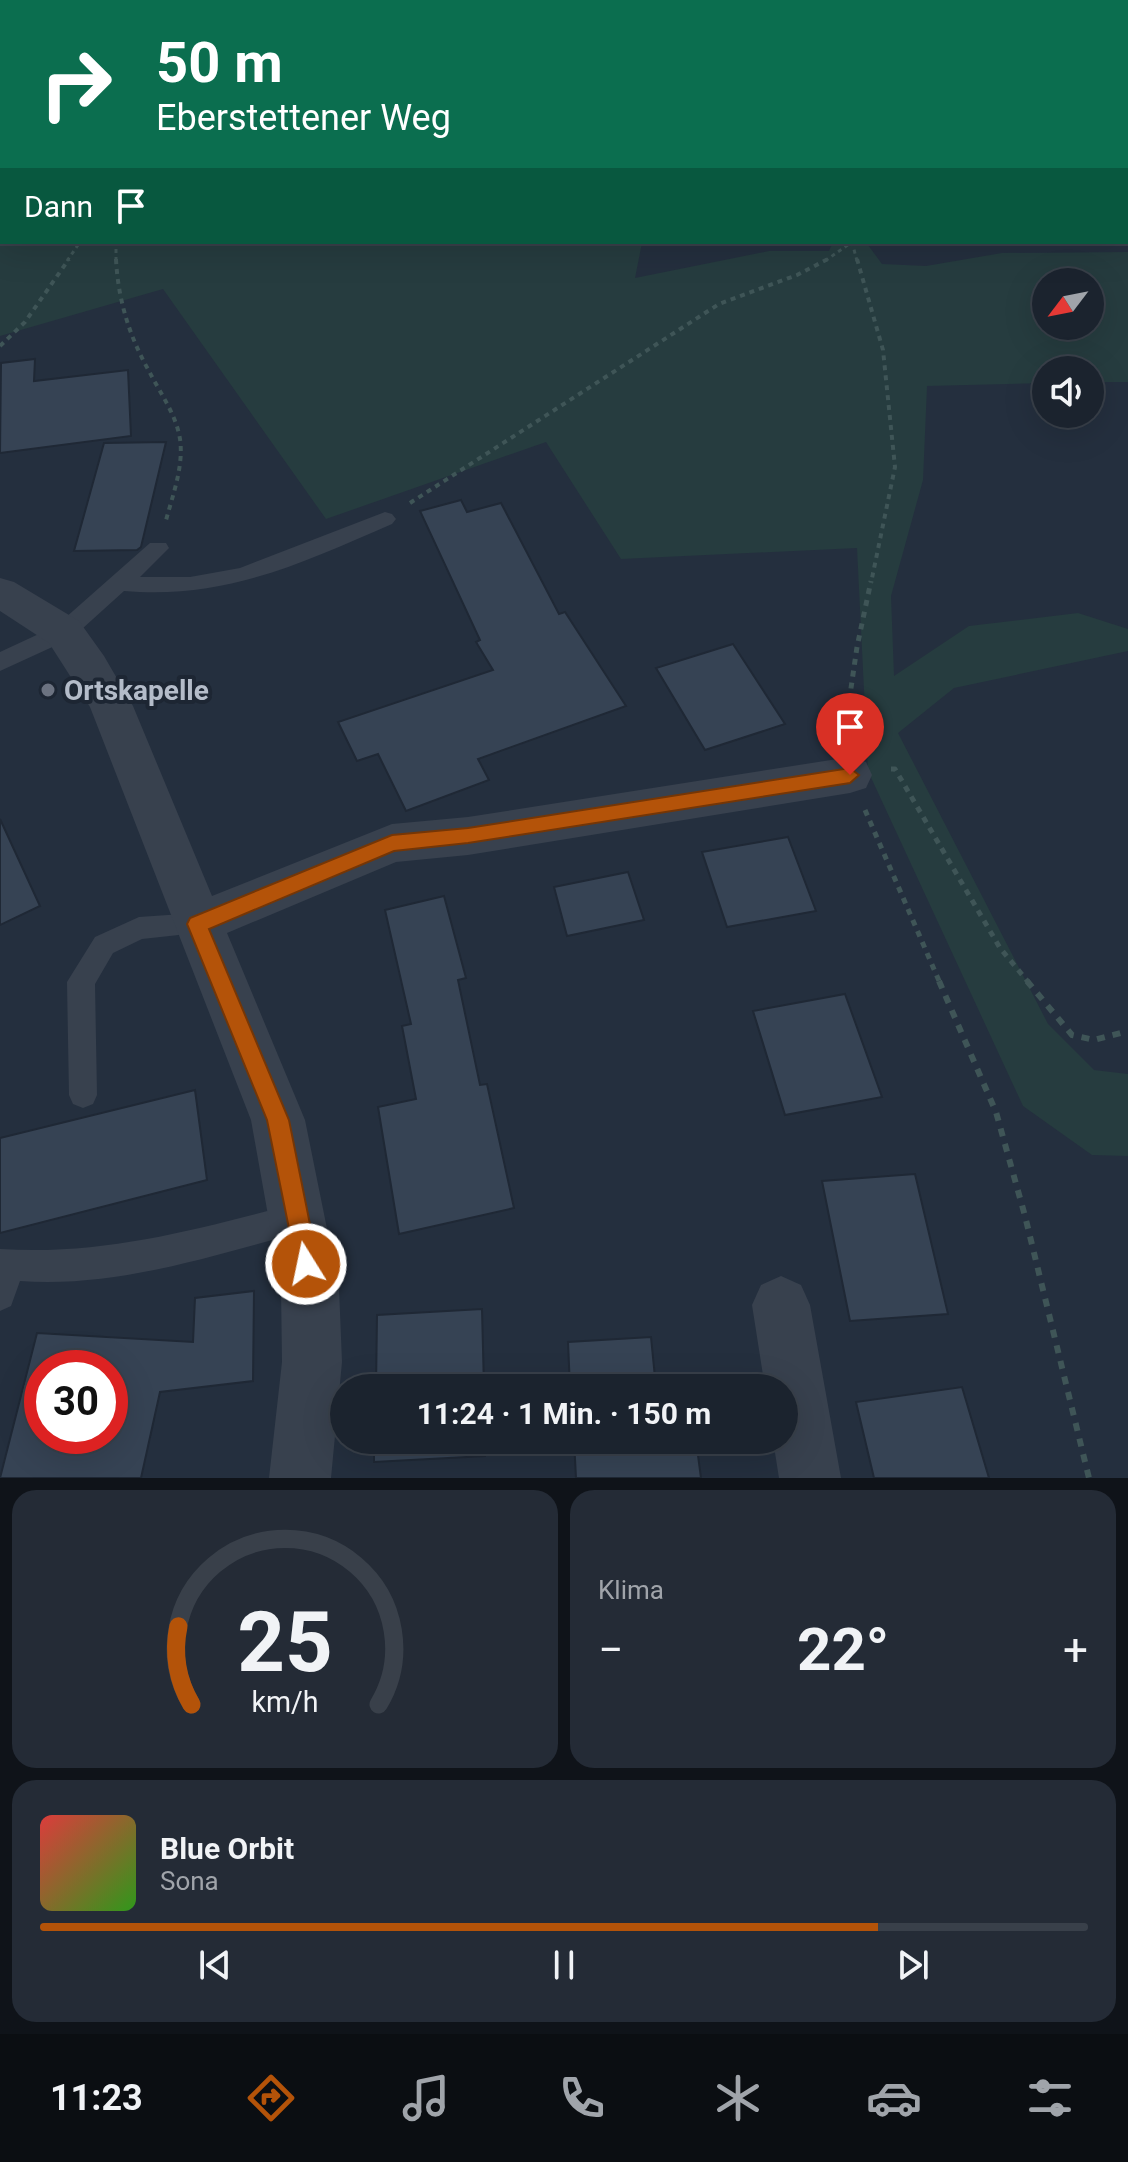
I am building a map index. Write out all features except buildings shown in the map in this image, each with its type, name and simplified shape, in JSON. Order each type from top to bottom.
[{"type":"street","points":[[0,592],[64,632],[111,706],[278,1120],[310,1288],[312,1362],[300,1478]]},
{"type":"street","points":[[197,924],[392,843],[483,833],[866,773]]},
{"type":"street","points":[[781,1305],[810,1478]]},
{"type":"lane","points":[[122,583],[189,585],[234,577],[272,566],[385,519]]},
{"type":"lane","points":[[0,662],[64,632],[158,548]]},
{"type":"lane","points":[[83,1095],[81,982],[104,945],[139,928],[197,924]]},
{"type":"lane","points":[[0,1295],[4,1265],[51,1269],[184,1248],[298,1218]]},
{"type":"path","points":[[0,346],[25,322],[79,244]]},
{"type":"path","points":[[116,244],[118,297],[139,353],[176,421],[180,441],[181,463],[158,548]]},
{"type":"path","points":[[385,519],[719,304],[797,275],[849,244]]},
{"type":"path","points":[[853,244],[883,350],[895,467],[857,647],[843,739],[866,773],[996,1112],[1025,1216],[1089,1478]]},
{"type":"path","points":[[866,773],[895,769],[1000,948],[1072,1035],[1094,1040],[1128,1031]]},
{"type":"green space","points":[[0,244],[642,244],[635,278],[769,251],[829,251],[832,244],[869,244],[882,264],[926,266],[1002,253],[1128,252],[1128,382],[1104,382],[1104,356],[1032,356],[1032,383],[927,386],[923,480],[891,596],[894,676],[969,626],[1078,613],[1128,629],[1128,651],[954,688],[898,733],[1048,1024],[1094,1070],[1128,1074],[1128,1156],[1092,1155],[1023,1106],[868,771],[857,548],[621,559],[546,442],[326,519],[163,289],[0,336]]},
{"type":"place","name":"Ortskapelle","points":[[48,690]]},
{"type":"route","points":[[306,1264],[278,1120],[197,924],[392,843],[468,836],[850,775]]}]
